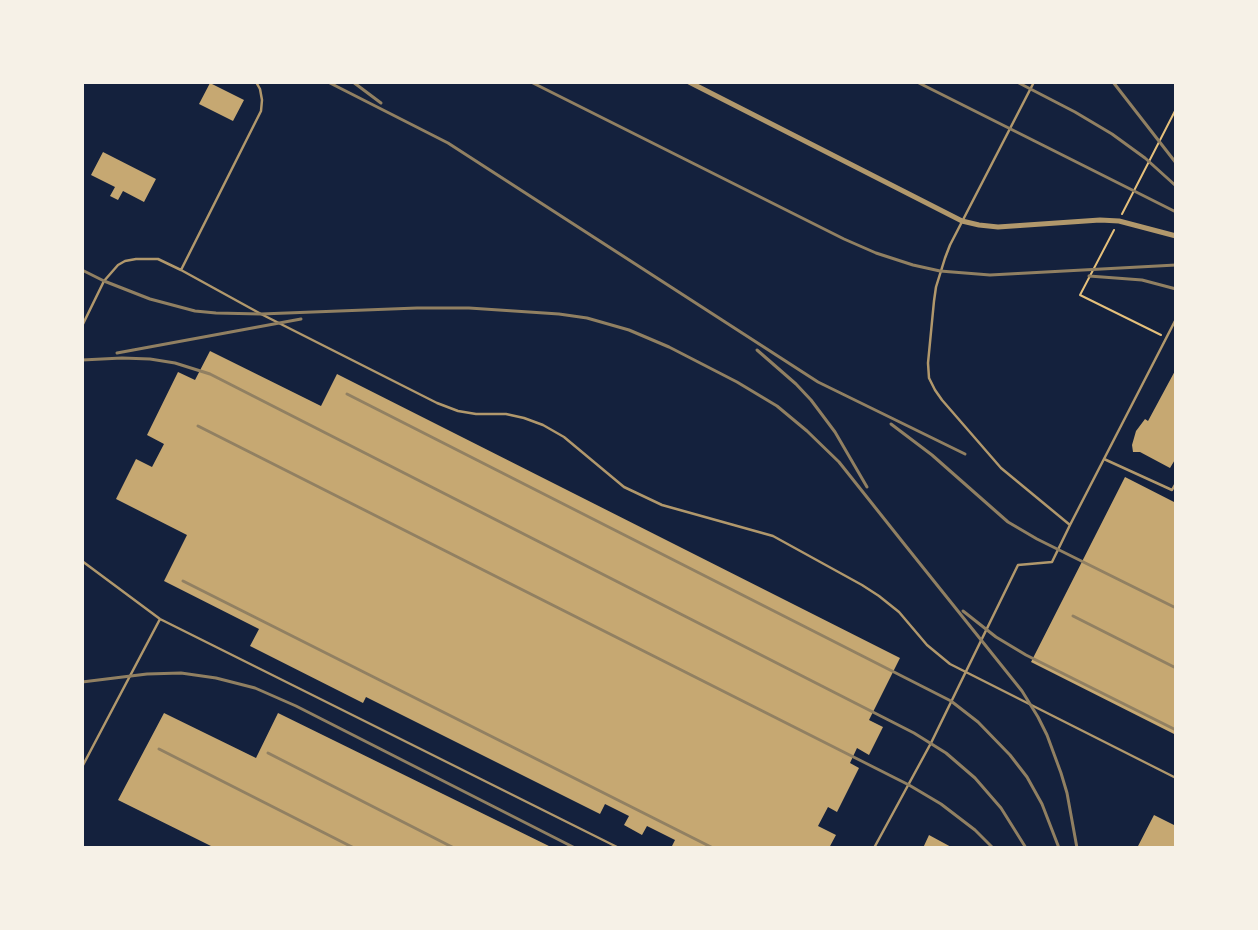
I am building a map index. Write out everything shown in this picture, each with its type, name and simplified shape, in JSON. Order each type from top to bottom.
[{"type":"street","points":[[689,82],[962,221],[998,227],[1110,221],[1132,224],[1176,236]]},
{"type":"lane","points":[[181,270],[261,110],[262,100],[260,89],[256,82]]},
{"type":"lane","points":[[1034,82],[950,246],[936,287],[928,363],[929,378],[934,390],[1001,468],[1070,525]]},
{"type":"lane","points":[[82,326],[104,281],[111,271],[125,261],[141,258],[158,259],[261,314],[437,403],[458,411],[476,414],[506,414],[544,425],[564,437],[624,487],[662,505],[773,536],[862,585],[878,596],[899,612],[928,645],[950,664],[1176,778]]},
{"type":"lane","points":[[874,848],[931,742],[1018,565],[1052,562],[1176,319]]},
{"type":"lane","points":[[1103,459],[1172,490],[1176,483]]},
{"type":"lane","points":[[82,561],[160,618],[618,848]]},
{"type":"lane","points":[[82,767],[160,618]]},
{"type":"path","points":[[1120,219],[1176,109]]},
{"type":"path","points":[[1116,227],[1080,295],[1166,338]]},
{"type":"building","points":[[210,83],[244,100],[233,121],[199,104]]},
{"type":"building","points":[[103,152],[156,179],[144,202],[123,191],[118,200],[110,196],[115,187],[91,175]]},
{"type":"building","points":[[210,351],[321,406],[337,374],[900,658],[869,720],[883,727],[869,755],[857,748],[850,763],[859,768],[837,812],[828,807],[818,826],[836,835],[829,848],[671,848],[675,840],[647,826],[642,835],[624,825],[629,816],[605,804],[600,814],[366,697],[363,703],[250,646],[259,629],[164,581],[187,535],[116,499],[136,459],[152,467],[164,444],[147,435],[178,372],[195,380]]},
{"type":"building","points":[[1176,369],[1176,458],[1170,468],[1140,452],[1133,452],[1132,445],[1136,431],[1145,419],[1148,421]]},
{"type":"building","points":[[1125,477],[1176,503],[1176,735],[1031,662]]},
{"type":"building","points":[[164,713],[256,758],[278,713],[553,848],[215,848],[118,800]]},
{"type":"building","points":[[1154,815],[1176,826],[1176,848],[1137,848]]},
{"type":"building","points":[[929,835],[953,848],[923,848]]},
{"type":"railway","points":[[328,82],[448,143],[818,382],[965,454]]},
{"type":"railway","points":[[353,82],[381,103]]},
{"type":"railway","points":[[531,82],[844,239],[876,253],[913,265],[940,271],[990,275],[1176,265]]},
{"type":"railway","points":[[917,82],[1176,212]]},
{"type":"railway","points":[[1017,82],[1075,112],[1112,134],[1145,158],[1176,186]]},
{"type":"railway","points":[[1113,82],[1176,163]]},
{"type":"railway","points":[[82,270],[150,299],[195,311],[261,314],[469,308],[559,314],[587,318],[629,330],[669,347],[737,382],[777,406],[807,431],[839,462],[905,545]]},
{"type":"railway","points":[[1089,276],[1142,280],[1176,289]]},
{"type":"railway","points":[[117,353],[301,319]]},
{"type":"railway","points":[[757,350],[796,384],[811,400],[835,432],[867,487]]},
{"type":"railway","points":[[82,360],[150,359],[175,363],[210,374],[914,733],[946,753],[975,778],[1001,808],[1026,848]]},
{"type":"railway","points":[[347,394],[951,701],[978,722],[1010,755],[1027,777],[1042,804],[1059,848]]},
{"type":"railway","points":[[891,424],[932,455],[1008,522],[1037,539],[1176,608]]},
{"type":"railway","points":[[198,426],[909,785],[941,804],[975,830],[993,848]]},
{"type":"railway","points":[[901,540],[1022,691],[1038,717],[1047,735],[1067,793],[1077,848]]},
{"type":"railway","points":[[183,581],[713,848]]},
{"type":"railway","points":[[963,611],[996,637],[1026,655],[1176,730]]},
{"type":"railway","points":[[1073,616],[1176,668]]},
{"type":"railway","points":[[82,682],[147,674],[181,673],[216,678],[255,688],[296,706],[575,848]]},
{"type":"railway","points":[[159,749],[354,848]]},
{"type":"railway","points":[[268,753],[454,848]]}]
